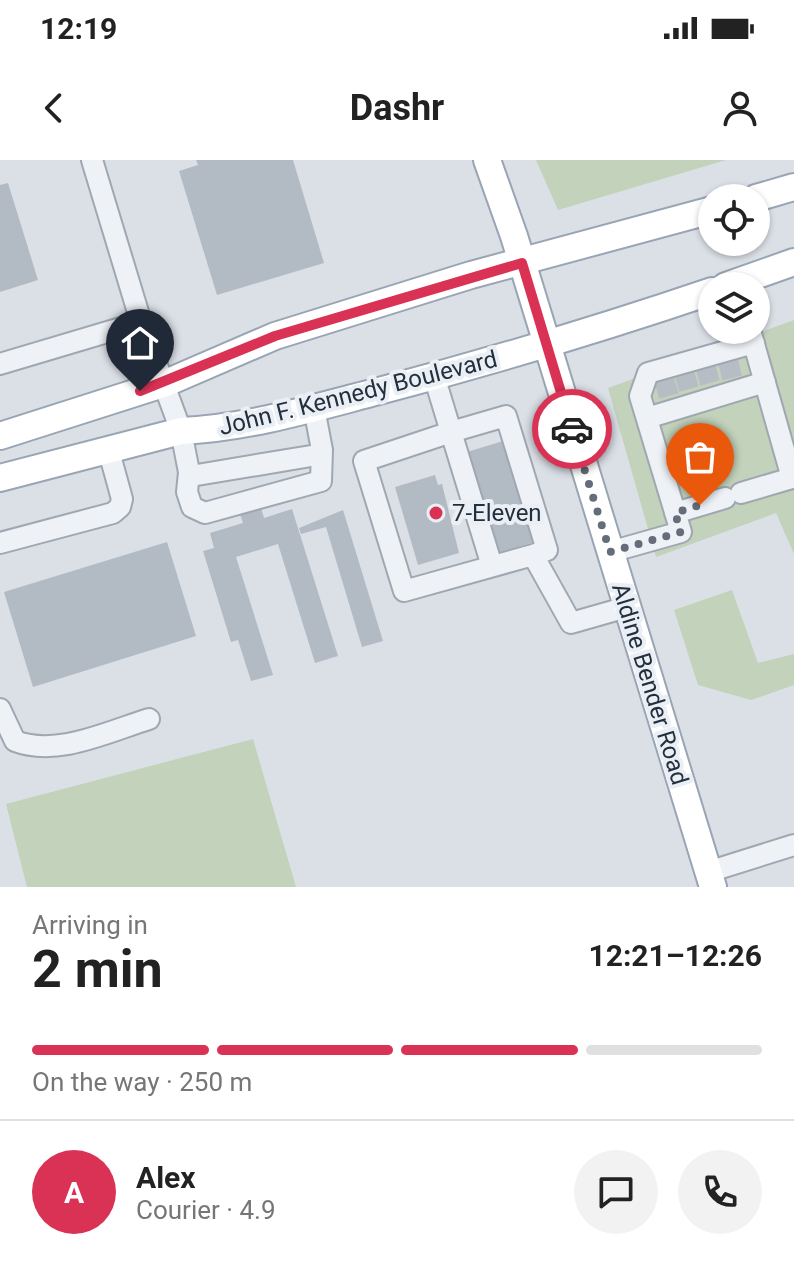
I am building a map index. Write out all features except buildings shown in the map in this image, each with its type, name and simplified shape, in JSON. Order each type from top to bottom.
[{"type":"main road","name":"Aldine Bender Road","points":[[487,160],[522,263],[711,879]]},
{"type":"main road","points":[[770,194],[794,187]]},
{"type":"main road","points":[[0,436],[166,383],[275,336],[698,214]]},
{"type":"main road","name":"John F. Kennedy Boulevard","points":[[766,272],[794,262]]},
{"type":"main road","name":"John F. Kennedy Boulevard","points":[[0,478],[181,431],[212,429],[314,408],[547,347],[698,296]]},
{"type":"lane","points":[[92,160],[141,322],[166,383],[181,431],[189,472],[187,492],[192,507],[205,513],[321,481],[322,450],[314,408]]},
{"type":"lane","points":[[0,364],[141,322]]},
{"type":"lane","points":[[610,552],[681,532],[640,396],[648,373],[677,385],[730,370],[747,344]]},
{"type":"lane","points":[[675,513],[792,478],[754,344]]},
{"type":"lane","points":[[647,418],[677,385],[730,370],[765,382]]},
{"type":"lane","points":[[434,376],[492,566]]},
{"type":"lane","points":[[506,416],[547,550],[404,591],[364,461],[451,432],[506,416]]},
{"type":"lane","points":[[0,543],[113,513],[120,507],[122,499],[108,448]]},
{"type":"lane","points":[[189,472],[197,475],[317,455],[322,450]]},
{"type":"lane","points":[[533,555],[571,623],[627,607]]},
{"type":"lane","points":[[0,709],[15,741],[41,748],[77,741],[149,719]]},
{"type":"lane","points":[[711,879],[794,845]]},
{"type":"green space","points":[[536,160],[726,160],[558,210]]},
{"type":"green space","points":[[794,320],[794,554],[776,513],[656,557],[608,388],[728,344],[770,344],[770,329]]},
{"type":"green space","points":[[732,590],[758,663],[794,654],[794,685],[751,700],[698,685],[674,610]]},
{"type":"green space","points":[[253,739],[296,887],[27,887],[6,804]]},
{"type":"tunnel","points":[[728,360],[732,378]]},
{"type":"tunnel","points":[[705,365],[710,383]]},
{"type":"tunnel","points":[[684,372],[689,389]]},
{"type":"tunnel","points":[[664,379],[669,396]]},
{"type":"way so far","points":[[572,429],[610,552],[681,532],[675,513],[700,505]]},
{"type":"place","name":"7-Eleven","points":[[436,513]]},
{"type":"route","points":[[140,391],[166,383],[275,336],[471,275],[522,263],[572,429]]}]
